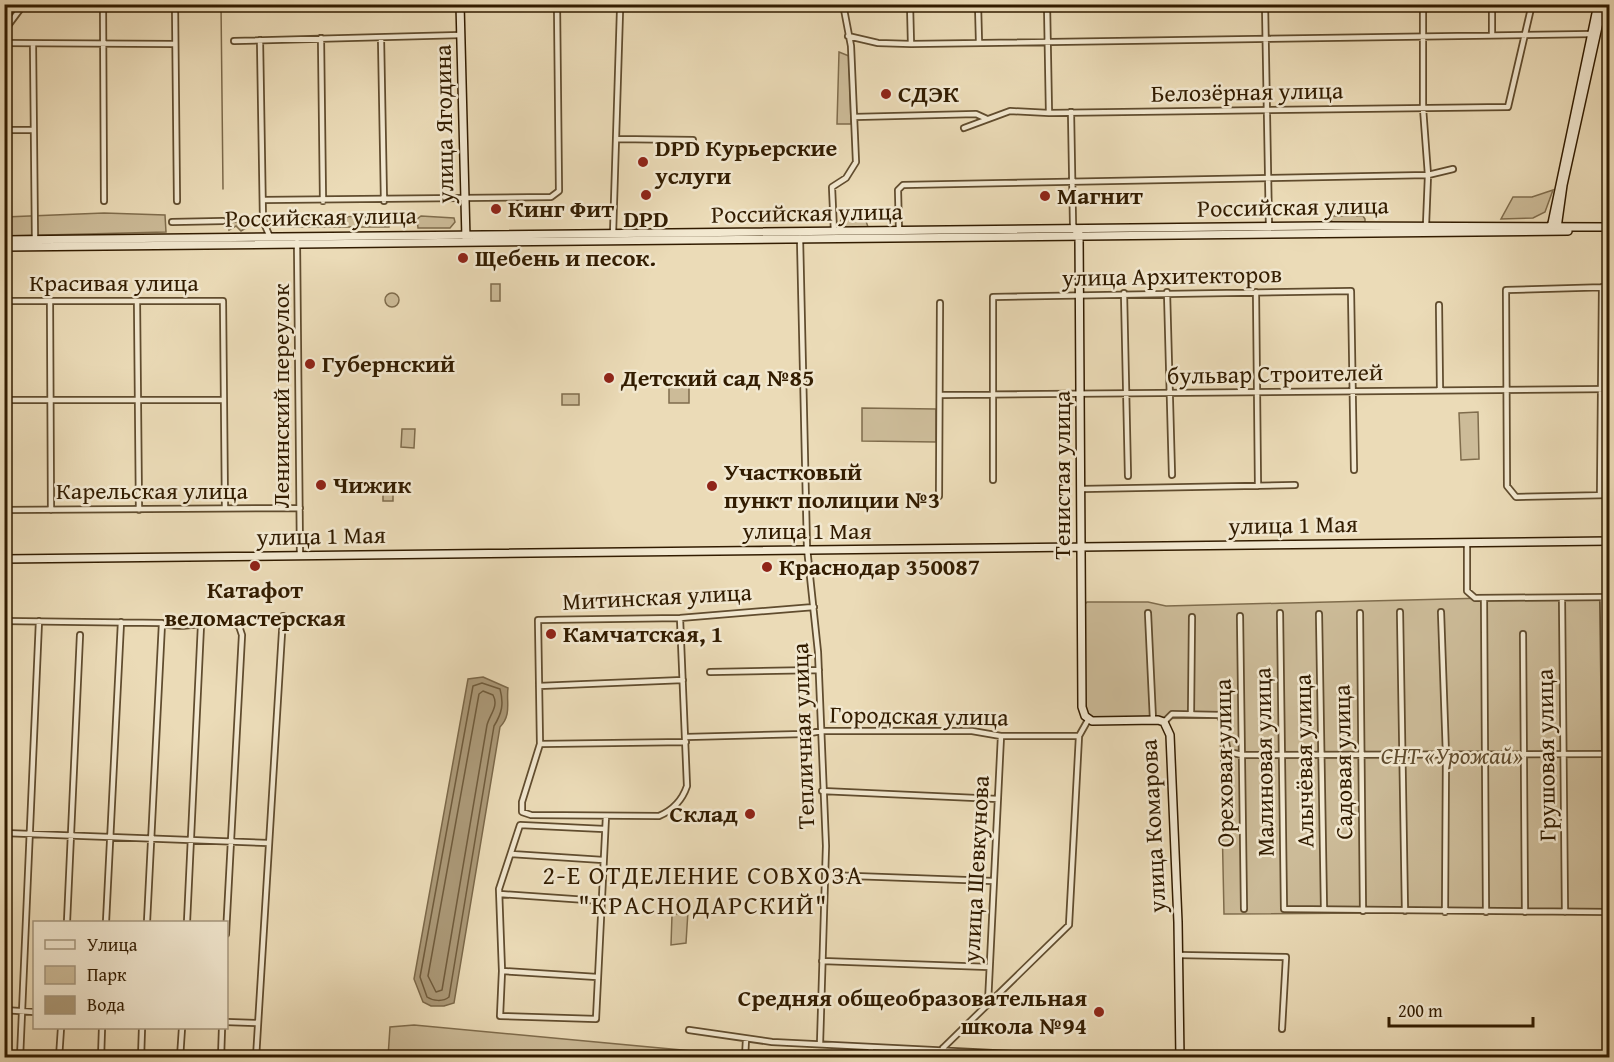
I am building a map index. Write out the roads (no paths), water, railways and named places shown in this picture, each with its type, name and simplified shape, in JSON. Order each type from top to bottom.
[{"type":"street","points":[[4,31],[24,4]]},
{"type":"street","points":[[103,4],[104,201]]},
{"type":"street","points":[[175,4],[177,201]]},
{"type":"street","name":"улица Ягодина","points":[[460,4],[466,238]]},
{"type":"street","points":[[263,200],[384,201],[551,197],[559,191],[558,4]]},
{"type":"street","points":[[834,232],[832,187],[846,178],[856,162],[851,46],[843,4]]},
{"type":"street","points":[[910,4],[911,44]]},
{"type":"street","points":[[978,4],[979,42]]},
{"type":"street","points":[[1047,4],[1048,113]]},
{"type":"street","points":[[1265,4],[1269,227]]},
{"type":"street","points":[[1424,4],[1423,108],[1428,175],[1426,228]]},
{"type":"street","points":[[1492,4],[1492,35]]},
{"type":"street","points":[[1525,35],[1532,4]]},
{"type":"street","points":[[1554,228],[1594,34],[1598,4]]},
{"type":"street","points":[[1594,34],[1603,4]]},
{"type":"street","points":[[613,234],[620,12]]},
{"type":"street","points":[[848,36],[878,43],[911,44],[1594,34]]},
{"type":"street","points":[[234,40],[461,35]]},
{"type":"street","name":"Белозёрная улица","points":[[964,128],[1010,111],[1048,113],[1508,107],[1525,35]]},
{"type":"street","points":[[321,38],[323,201]]},
{"type":"street","points":[[381,38],[384,201]]},
{"type":"street","points":[[260,40],[263,221],[270,237]]},
{"type":"street","points":[[4,43],[103,46],[175,44]]},
{"type":"street","points":[[33,44],[32,130],[35,240]]},
{"type":"street","points":[[1071,112],[1072,182],[1076,233]]},
{"type":"street","name":"Белозёрная улица","points":[[854,117],[976,114],[987,119]]},
{"type":"street","points":[[4,130],[32,130]]},
{"type":"street","points":[[616,139],[693,140]]},
{"type":"street","points":[[899,231],[898,190],[903,185],[1428,175],[1453,169]]},
{"type":"street","points":[[172,222],[223,221]]},
{"type":"street","points":[[452,235],[465,222],[480,235]]},
{"type":"street","name":"Российская улица","points":[[4,247],[452,235],[466,238],[480,235],[613,234],[800,236],[834,232],[1076,233],[1269,227],[1610,228]]},
{"type":"street","name":"Российская улица","points":[[4,240],[800,236],[1426,228]]},
{"type":"street","name":"Тенистая улица","points":[[1076,233],[1082,394],[1082,707],[1089,720]]},
{"type":"street","name":"Тепличная улица","points":[[800,236],[807,551],[819,670],[826,875],[820,1044]]},
{"type":"street","name":"Ленинский переулок","points":[[297,240],[300,556]]},
{"type":"street","points":[[1600,495],[1602,287]]},
{"type":"street","points":[[1610,287],[1506,290],[1507,486],[1516,497],[1610,495]]},
{"type":"street","name":"улица Архитекторов","points":[[994,394],[993,297],[1167,292],[1351,291],[1353,392]]},
{"type":"street","points":[[1167,292],[1172,475]]},
{"type":"street","points":[[1256,292],[1258,486]]},
{"type":"street","points":[[1124,293],[1128,393],[1128,476]]},
{"type":"street","name":"Красивая улица","points":[[4,301],[223,301],[223,400]]},
{"type":"street","points":[[50,301],[51,510]]},
{"type":"street","points":[[137,301],[139,510]]},
{"type":"street","points":[[939,496],[940,303]]},
{"type":"street","points":[[1439,305],[1440,390]]},
{"type":"street","name":"бульвар Строителей","points":[[940,395],[1610,389]]},
{"type":"street","points":[[1353,392],[1354,470]]},
{"type":"street","points":[[993,480],[994,394]]},
{"type":"street","points":[[4,400],[223,400],[225,508]]},
{"type":"street","points":[[1082,489],[1295,485]]},
{"type":"street","name":"Карельская улица","points":[[4,510],[300,508]]},
{"type":"street","name":"улица 1 Мая","points":[[4,559],[1610,541]]},
{"type":"street","points":[[1467,543],[1467,591],[1475,598],[1610,597]]},
{"type":"street","points":[[1484,598],[1486,912]]},
{"type":"street","points":[[1323,909],[1608,912],[1603,598]]},
{"type":"street","name":"Грушовая улица","points":[[1562,599],[1565,912]]},
{"type":"street","name":"Митинская улица","points":[[539,686],[538,620],[680,618],[813,604]]},
{"type":"street","points":[[1401,612],[1405,911]]},
{"type":"street","points":[[1441,612],[1446,755],[1445,912]]},
{"type":"street","points":[[1148,613],[1154,720]]},
{"type":"street","name":"Малиновая улица","points":[[1280,613],[1284,909],[1323,909]]},
{"type":"street","name":"Садовая улица","points":[[1360,613],[1363,911]]},
{"type":"street","name":"Алычёвая улица","points":[[1319,614],[1323,756],[1323,909]]},
{"type":"street","points":[[255,1058],[283,616]]},
{"type":"street","name":"Ореховая улица","points":[[1240,616],[1244,909]]},
{"type":"street","points":[[1191,713],[1192,617]]},
{"type":"street","points":[[680,618],[686,739],[687,786],[679,802],[668,812],[659,816],[531,815],[522,812],[522,802],[540,744],[539,686],[683,680]]},
{"type":"street","points":[[4,621],[162,623],[174,626],[234,623],[239,626],[242,635],[227,921]]},
{"type":"street","points":[[20,1058],[39,621]]},
{"type":"street","points":[[106,921],[121,622]]},
{"type":"street","points":[[147,921],[162,623]]},
{"type":"street","points":[[187,921],[201,625]]},
{"type":"street","points":[[1523,634],[1525,912]]},
{"type":"street","points":[[67,921],[80,635]]},
{"type":"street","points":[[711,672],[819,670]]},
{"type":"street","points":[[942,1058],[943,1048],[1069,925],[1079,736],[1089,720],[1154,720],[1165,724],[1172,714],[1220,715],[1224,720],[1225,745],[1230,752],[1242,755],[1607,754]]},
{"type":"street","name":"улица Комарова","points":[[1165,724],[1170,735],[1179,955]]},
{"type":"street","name":"Городская улица","points":[[540,744],[804,734],[822,731],[972,731],[1001,736],[1079,736]]},
{"type":"street","name":"улица Шевкунова","points":[[988,1003],[1001,736]]},
{"type":"street","points":[[822,791],[998,799]]},
{"type":"street","points":[[604,829],[520,825],[500,894],[502,972],[500,1016],[596,1020],[604,829],[609,816]]},
{"type":"street","points":[[4,833],[268,843]]},
{"type":"street","points":[[511,854],[603,860]]},
{"type":"street","points":[[826,875],[993,881]]},
{"type":"street","points":[[500,894],[601,901]]},
{"type":"street","points":[[1180,1058],[1179,955],[1286,957],[1282,1029]]},
{"type":"street","points":[[822,961],[989,968]]},
{"type":"street","points":[[502,972],[597,977]]},
{"type":"street","points":[[4,1010],[33,1012]]},
{"type":"street","points":[[228,1022],[258,1023]]},
{"type":"street","points":[[59,1058],[61,1029]]},
{"type":"street","points":[[101,1058],[102,1029]]},
{"type":"street","points":[[141,1058],[142,1029]]},
{"type":"street","points":[[180,1058],[182,1029]]},
{"type":"street","points":[[221,1058],[222,1029]]},
{"type":"street","points":[[689,1030],[772,1042],[943,1048],[1092,1058]]},
{"type":"street","points":[[745,1058],[746,1039]]},
{"type":"street","points":[[870,1058],[871,1047]]},
{"type":"water","points":[[483,677],[508,688],[507,713],[500,727],[454,1003],[431,1006],[423,1002],[414,979],[468,679]]},
{"type":"waterway","points":[[221,4],[223,189]]},
{"type":"place","name":"СДЭК","points":[[886,94]]},
{"type":"place","name":"DPD Курьерские услуги","points":[[643,162]]},
{"type":"place","name":"DPD","points":[[646,195]]},
{"type":"place","name":"Магнит","points":[[1045,196]]},
{"type":"place","name":"Кинг Фит","points":[[496,209]]},
{"type":"place","name":"Щебень и песок.","points":[[463,258]]},
{"type":"place","name":"Губернский","points":[[310,364]]},
{"type":"place","name":"Детский сад №85","points":[[609,378]]},
{"type":"place","name":"Чижик","points":[[321,485]]},
{"type":"place","name":"Участковый пункт полиции №3","points":[[712,486]]},
{"type":"place","name":"Катафот веломастерская","points":[[255,566]]},
{"type":"place","name":"Краснодар 350087","points":[[767,567]]},
{"type":"place","name":"Камчатская, 1","points":[[551,634]]},
{"type":"place","name":"Склад","points":[[750,814]]},
{"type":"place","name":"Средняя общеобразовательная школа №94","points":[[1099,1012]]},
{"type":"district","name":"2-Е ОТДЕЛЕНИЕ СОВХОЗА \"КРАСНОДАРСКИЙ\"","points":[[703,890]]},
{"type":"park label","name":"СНТ «Урожай»","points":[[1452,756]]}]
